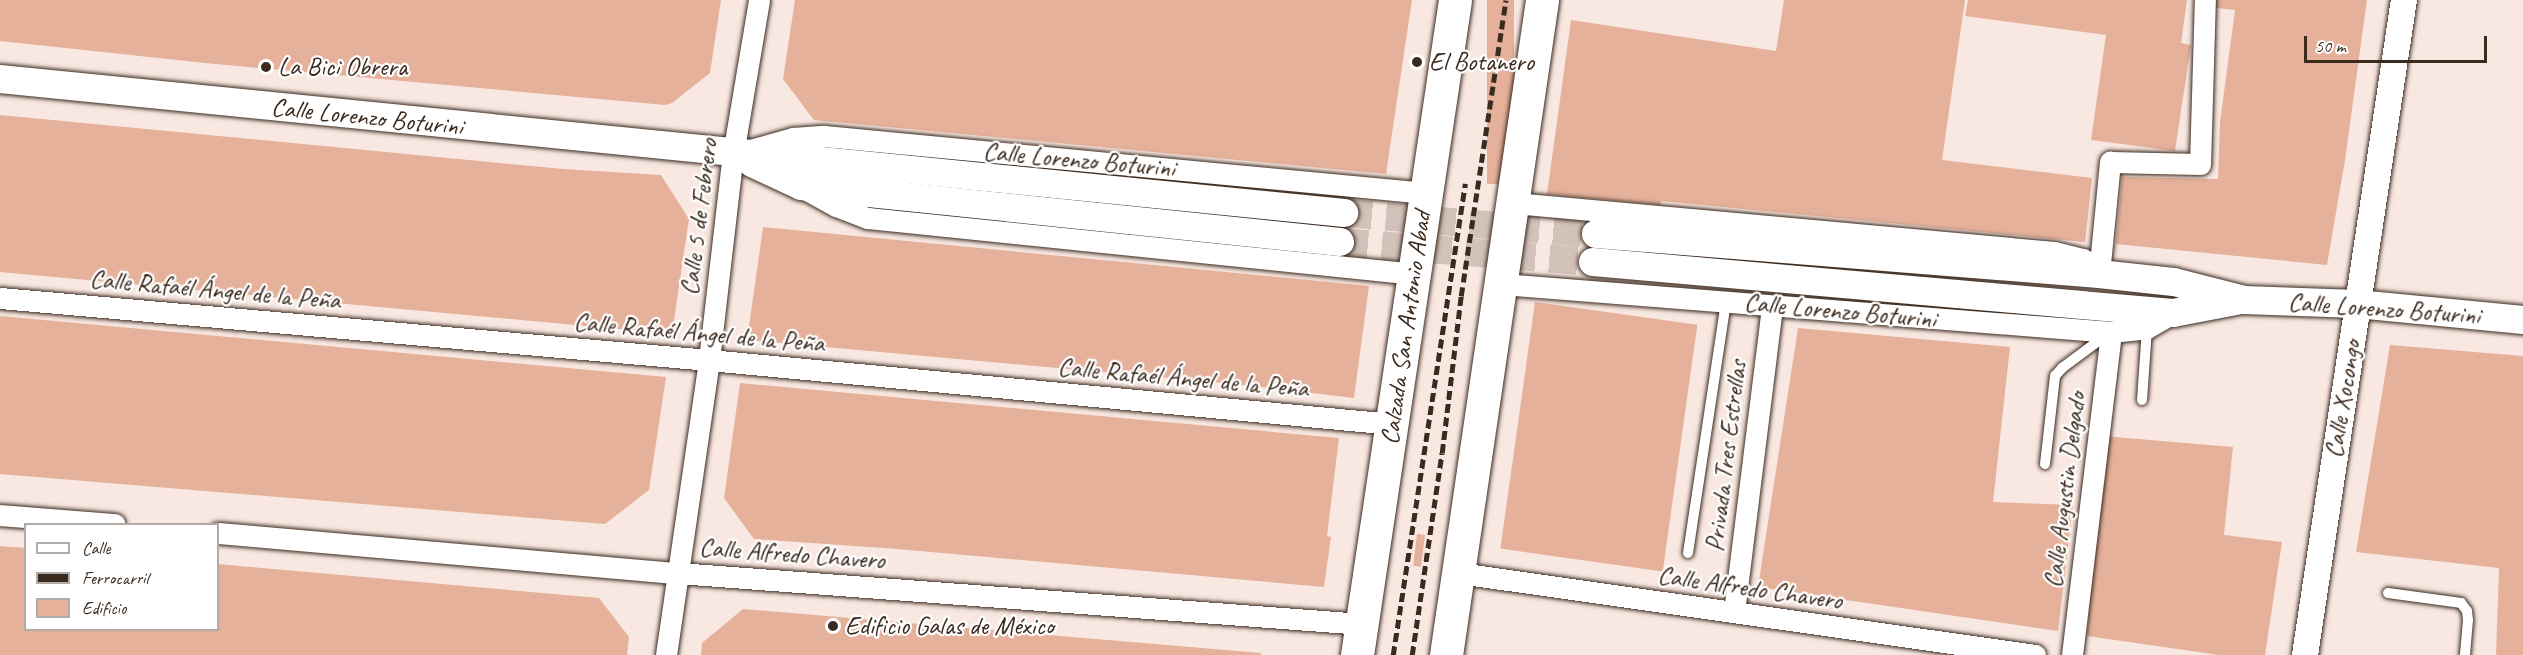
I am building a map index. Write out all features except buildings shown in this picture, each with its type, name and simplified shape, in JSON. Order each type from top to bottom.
[{"type":"highway","name":"Calzada San Antonio Abad","points":[[1360,639],[1455,0]]},
{"type":"highway","points":[[1446,655],[1542,0]]},
{"type":"main road","name":"Calle Lorenzo Boturini","points":[[0,79],[734,154],[1344,213]]},
{"type":"main road","name":"Calle Lorenzo Boturini","points":[[734,154],[801,186],[1340,242]]},
{"type":"main road","name":"Calle Lorenzo Boturini","points":[[1596,234],[2099,274],[2175,282],[2244,300]]},
{"type":"main road","name":"Calle Lorenzo Boturini","points":[[1593,262],[2173,313],[2244,300],[2357,304],[2523,320]]},
{"type":"street","name":"Calle 5 de Febrero","points":[[666,655],[709,360],[734,154],[759,0]]},
{"type":"street","points":[[2099,274],[2110,162],[2200,164],[2205,0]]},
{"type":"street","name":"Calle Xocongo","points":[[2305,655],[2404,0]]},
{"type":"street","name":"Calle Lorenzo Boturini","points":[[734,154],[793,138],[824,136],[1426,193]]},
{"type":"street","name":"Calle Lorenzo Boturini","points":[[801,186],[836,206],[868,218],[1415,274]]},
{"type":"street","name":"Calle Lorenzo Boturini","points":[[1514,203],[2054,252],[2083,259],[2099,274]]},
{"type":"street","name":"Calle Lorenzo Boturini","points":[[1502,284],[2111,332],[2148,328],[2173,313]]},
{"type":"street","name":"Calle Rafaél Ángel de la Peña","points":[[0,298],[709,360],[1392,424]]},
{"type":"street","name":"Privada Tres Estrellas","points":[[1734,612],[1772,306]]},
{"type":"street","name":"Calle Augustin Delgado","points":[[2072,655],[2111,332]]},
{"type":"street","points":[[0,515],[92,523]]},
{"type":"street","name":"Calle Alfredo Chavero","points":[[219,533],[678,573],[1360,639]]},
{"type":"street","name":"Calle Alfredo Chavero","points":[[1459,573],[1734,612],[1967,651],[2035,655]]},
{"type":"lane","points":[[1688,552],[1726,302]]},
{"type":"lane","points":[[2142,400],[2148,328]]},
{"type":"lane","points":[[2045,464],[2055,376],[2062,368],[2111,332]]},
{"type":"lane","points":[[2388,593],[2461,603],[2467,611],[2468,620],[2465,655]]},
{"type":"tunnel","points":[[1344,213],[1596,234]]},
{"type":"tunnel","points":[[1340,242],[1593,262]]},
{"type":"railway","points":[[1412,655],[1442,453],[1461,296],[1506,0]]},
{"type":"railway","points":[[1393,655],[1465,183]]},
{"type":"place","name":"El Botanero","points":[[1417,62]]},
{"type":"place","name":"La Bici Obrera","points":[[266,67]]},
{"type":"place","name":"Edificio Galas de México","points":[[833,626]]}]
